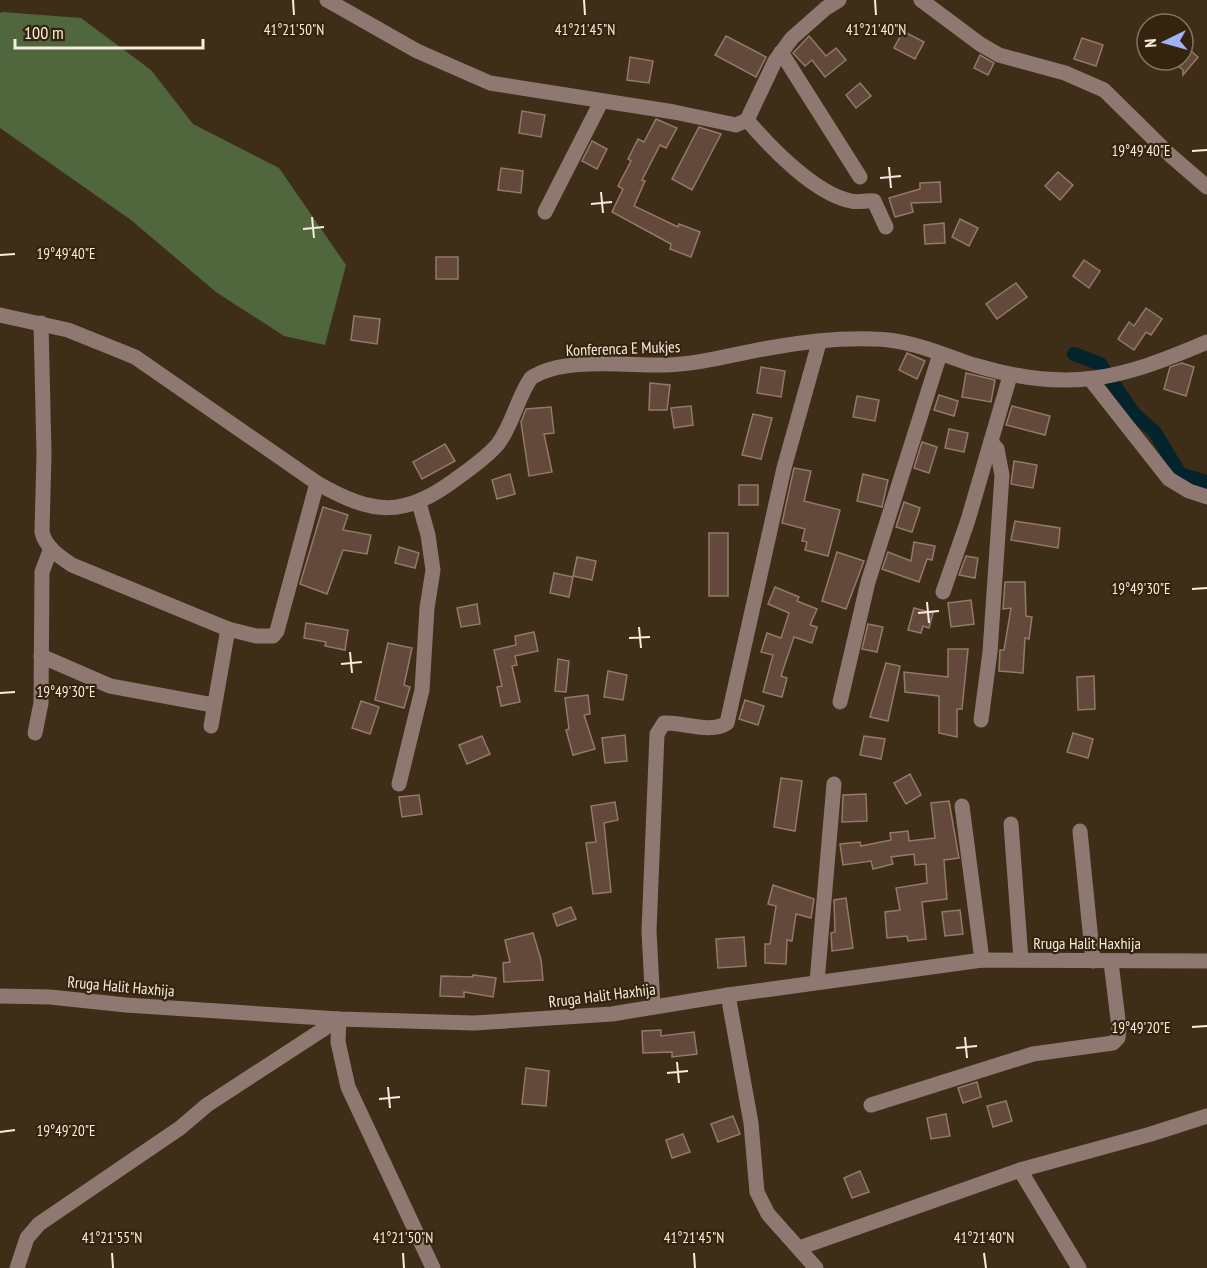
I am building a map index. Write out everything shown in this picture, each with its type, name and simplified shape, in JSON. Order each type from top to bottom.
[{"type":"street","points":[[327,0],[417,51],[476,78],[509,87],[674,112],[736,125],[747,120],[781,52],[805,25],[839,0]]},
{"type":"street","points":[[921,0],[980,44],[999,55],[1065,73],[1104,90],[1170,155],[1207,187]]},
{"type":"street","points":[[781,52],[860,177]]},
{"type":"street","points":[[545,212],[601,102]]},
{"type":"street","points":[[747,120],[780,158],[838,197],[851,201],[874,201],[886,227]]},
{"type":"street","name":"Konferenca E Mukjes","points":[[0,315],[40,322],[109,345],[148,365],[317,483],[342,496],[377,507],[398,508],[419,503],[464,474],[497,444],[524,388],[531,378],[540,372],[589,364],[689,364],[771,347],[885,339],[1010,376],[1041,380],[1097,379],[1123,375],[1207,342]]},
{"type":"street","points":[[40,322],[44,454],[42,532],[51,548],[72,565],[228,629],[265,637],[273,636],[278,631],[317,483]]},
{"type":"street","points":[[653,1007],[649,931],[657,734],[664,723],[678,722],[714,728],[728,723],[784,468],[819,343]]},
{"type":"street","points":[[840,702],[868,582],[940,354]]},
{"type":"street","points":[[943,592],[969,520],[1010,376]]},
{"type":"street","points":[[1097,379],[1169,479],[1189,491],[1207,497]]},
{"type":"street","points":[[981,720],[990,652],[1002,485],[1001,461],[997,449],[991,442]]},
{"type":"street","points":[[399,784],[422,690],[427,608],[433,570],[428,535],[419,503]]},
{"type":"street","points":[[35,733],[40,704],[42,572],[51,548]]},
{"type":"street","points":[[211,726],[228,629]]},
{"type":"street","points":[[40,656],[110,686],[213,705]]},
{"type":"street","points":[[817,982],[834,784]]},
{"type":"street","points":[[962,806],[982,960]]},
{"type":"street","points":[[1011,824],[1021,960]]},
{"type":"street","points":[[1080,831],[1093,962]]},
{"type":"street","name":"Rruga Halit Haxhija","points":[[0,996],[50,997],[126,1005],[339,1019],[474,1023],[575,1018],[982,960],[1207,961]]},
{"type":"street","points":[[871,1105],[1033,1054],[1113,1043],[1118,1038],[1119,1028],[1111,962]]},
{"type":"street","points":[[728,995],[751,1123],[757,1192],[768,1214],[816,1268]]},
{"type":"street","points":[[17,1268],[27,1238],[39,1224],[180,1128],[207,1105],[339,1019]]},
{"type":"street","points":[[339,1019],[338,1042],[348,1087],[433,1268]]},
{"type":"street","points":[[799,1248],[1020,1170],[1207,1116]]},
{"type":"street","points":[[1020,1170],[1079,1268]]},
{"type":"green space","points":[[0,13],[81,18],[151,70],[193,124],[279,168],[346,265],[325,345],[284,336],[216,292],[131,220],[0,128]]},
{"type":"building","points":[[903,31],[924,42],[915,59],[894,48]]},
{"type":"building","points":[[726,36],[766,57],[756,77],[715,55]]},
{"type":"building","points":[[809,36],[826,56],[836,48],[846,60],[825,77],[812,60],[805,66],[793,53]]},
{"type":"building","points":[[1082,38],[1103,45],[1096,66],[1074,59]]},
{"type":"building","points":[[980,55],[994,63],[988,75],[974,68]]},
{"type":"building","points":[[630,57],[653,61],[649,83],[627,80]]},
{"type":"building","points":[[860,83],[871,96],[856,108],[846,95]]},
{"type":"building","points":[[522,111],[545,115],[541,137],[519,133]]},
{"type":"building","points":[[656,119],[677,128],[666,148],[660,145],[642,180],[645,181],[634,206],[678,227],[679,224],[700,232],[691,257],[670,249],[671,244],[612,212],[623,189],[618,186],[631,161],[628,159],[638,139],[644,142]]},
{"type":"building","points":[[699,127],[721,134],[692,190],[672,179]]},
{"type":"building","points":[[592,141],[607,149],[597,169],[582,161]]},
{"type":"building","points":[[501,168],[523,171],[521,193],[498,190]]},
{"type":"building","points":[[1058,172],[1073,185],[1060,200],[1045,186]]},
{"type":"building","points":[[940,182],[941,202],[911,203],[913,212],[895,217],[889,198],[920,189],[920,183]]},
{"type":"building","points":[[960,219],[978,228],[969,246],[952,237]]},
{"type":"building","points":[[944,223],[945,243],[925,244],[924,225]]},
{"type":"building","points":[[436,257],[458,257],[458,279],[436,279]]},
{"type":"building","points":[[1084,260],[1100,271],[1089,288],[1073,276]]},
{"type":"building","points":[[1016,283],[1027,297],[997,319],[986,304]]},
{"type":"building","points":[[1146,308],[1162,319],[1151,335],[1146,332],[1134,350],[1118,339],[1129,322],[1134,326]]},
{"type":"building","points":[[354,316],[380,319],[377,344],[351,340]]},
{"type":"building","points":[[907,353],[925,361],[917,379],[899,370]]},
{"type":"building","points":[[1182,363],[1194,367],[1186,396],[1164,389],[1170,367]]},
{"type":"building","points":[[761,367],[785,371],[781,397],[757,393]]},
{"type":"building","points":[[966,373],[995,380],[991,402],[962,397]]},
{"type":"building","points":[[650,383],[670,385],[667,410],[649,410]]},
{"type":"building","points":[[939,395],[958,401],[954,416],[934,410]]},
{"type":"building","points":[[857,396],[879,400],[875,421],[853,417]]},
{"type":"building","points":[[691,406],[693,425],[674,428],[671,408]]},
{"type":"building","points":[[1012,406],[1050,416],[1045,435],[1006,425]]},
{"type":"building","points":[[551,407],[554,433],[544,434],[552,472],[529,476],[521,422],[526,409]]},
{"type":"building","points":[[753,414],[772,418],[761,459],[742,455]]},
{"type":"building","points":[[949,429],[968,433],[964,452],[945,448]]},
{"type":"building","points":[[922,442],[937,447],[929,473],[914,468]]},
{"type":"building","points":[[445,444],[455,461],[422,479],[413,462]]},
{"type":"building","points":[[1014,461],[1037,465],[1033,488],[1011,484]]},
{"type":"building","points":[[794,468],[811,471],[804,501],[840,510],[828,556],[805,550],[807,542],[802,541],[805,529],[782,523]]},
{"type":"building","points":[[510,474],[515,494],[497,499],[492,480]]},
{"type":"building","points":[[863,474],[888,480],[882,507],[857,501]]},
{"type":"building","points":[[739,485],[758,485],[758,505],[739,505]]},
{"type":"building","points":[[904,502],[920,508],[912,532],[896,527]]},
{"type":"building","points":[[323,507],[348,515],[343,530],[371,535],[367,554],[343,550],[327,594],[300,584]]},
{"type":"building","points":[[1015,521],[1060,528],[1058,548],[1011,540]]},
{"type":"building","points":[[709,533],[728,533],[728,596],[709,596]]},
{"type":"building","points":[[914,542],[935,546],[932,560],[927,559],[919,582],[882,569],[888,552],[911,561]]},
{"type":"building","points":[[399,547],[419,553],[415,568],[395,563]]},
{"type":"building","points":[[837,552],[864,561],[846,609],[822,601]]},
{"type":"building","points":[[966,556],[978,558],[975,578],[959,575]]},
{"type":"building","points":[[577,557],[596,561],[592,580],[573,576]]},
{"type":"building","points":[[554,573],[573,577],[569,597],[550,593]]},
{"type":"building","points":[[1005,582],[1025,582],[1026,616],[1032,617],[1029,639],[1025,638],[1023,673],[999,671],[1000,650],[1004,650],[1011,608],[1003,609]]},
{"type":"building","points":[[775,587],[799,597],[797,601],[817,609],[810,625],[817,627],[812,643],[794,637],[781,676],[787,678],[782,697],[763,692],[773,655],[761,652],[767,633],[781,638],[789,613],[768,604]]},
{"type":"building","points":[[971,600],[974,624],[951,627],[948,603]]},
{"type":"building","points":[[477,604],[480,624],[461,627],[457,608]]},
{"type":"building","points":[[914,608],[933,613],[929,628],[923,626],[921,633],[908,630]]},
{"type":"building","points":[[306,623],[348,630],[345,650],[325,646],[326,642],[304,638]]},
{"type":"building","points":[[868,624],[883,627],[877,652],[862,649]]},
{"type":"building","points":[[534,632],[538,651],[515,656],[517,665],[512,666],[520,702],[501,706],[497,687],[502,686],[494,650],[516,645],[515,636]]},
{"type":"building","points":[[388,643],[412,648],[404,685],[410,687],[404,708],[375,700]]},
{"type":"building","points":[[948,649],[968,649],[962,709],[957,709],[957,737],[939,733],[939,696],[905,692],[904,672],[948,677]]},
{"type":"building","points":[[558,659],[569,661],[566,692],[555,691]]},
{"type":"building","points":[[886,663],[900,666],[888,721],[870,717]]},
{"type":"building","points":[[608,671],[627,675],[623,700],[604,697]]},
{"type":"building","points":[[1094,676],[1095,709],[1078,710],[1077,677]]},
{"type":"building","points":[[588,695],[590,714],[584,715],[595,749],[573,755],[566,730],[569,729],[565,698]]},
{"type":"building","points":[[745,700],[764,706],[758,725],[739,719]]},
{"type":"building","points":[[361,701],[379,707],[370,734],[352,728]]},
{"type":"building","points":[[1073,733],[1093,739],[1088,758],[1067,752]]},
{"type":"building","points":[[625,735],[627,761],[605,763],[602,738]]},
{"type":"building","points":[[482,736],[490,754],[467,764],[459,745]]},
{"type":"building","points":[[864,736],[885,739],[881,759],[860,755]]},
{"type":"building","points":[[910,774],[921,795],[906,804],[894,783]]},
{"type":"building","points":[[781,778],[802,781],[795,831],[774,827]]},
{"type":"building","points":[[866,794],[867,821],[842,822],[843,795]]},
{"type":"building","points":[[419,795],[422,814],[402,817],[399,797]]},
{"type":"building","points":[[949,801],[959,858],[944,860],[947,899],[922,902],[926,939],[908,941],[907,936],[887,938],[885,912],[900,910],[896,888],[927,883],[926,864],[915,865],[914,854],[891,857],[893,864],[873,869],[871,861],[843,865],[840,844],[860,842],[861,846],[891,840],[890,833],[908,831],[909,841],[935,838],[931,803]]},
{"type":"building","points":[[615,802],[618,820],[604,823],[611,892],[593,894],[586,843],[596,842],[591,806]]},
{"type":"building","points":[[773,885],[814,899],[811,918],[796,914],[792,941],[787,940],[786,964],[765,963],[765,944],[770,944],[776,906],[768,904]]},
{"type":"building","points":[[846,898],[853,948],[832,951],[831,933],[835,932],[834,900]]},
{"type":"building","points":[[571,907],[576,919],[557,926],[553,914]]},
{"type":"building","points":[[960,910],[963,934],[945,936],[942,912]]},
{"type":"building","points":[[533,933],[541,960],[543,980],[504,982],[503,963],[510,962],[505,940]]},
{"type":"building","points":[[744,937],[746,966],[718,968],[716,939]]},
{"type":"building","points":[[473,975],[496,978],[493,997],[464,992],[464,997],[440,996],[441,976],[473,977]]},
{"type":"building","points":[[661,1030],[661,1036],[694,1032],[697,1054],[672,1057],[672,1052],[643,1053],[642,1031]]},
{"type":"building","points":[[526,1068],[549,1071],[546,1106],[522,1104]]},
{"type":"building","points":[[977,1082],[981,1097],[963,1103],[958,1088]]},
{"type":"building","points":[[1006,1101],[1012,1121],[993,1127],[987,1106]]},
{"type":"building","points":[[946,1114],[950,1136],[931,1139],[927,1118]]},
{"type":"building","points":[[733,1116],[740,1134],[718,1142],[711,1124]]},
{"type":"building","points":[[683,1134],[690,1152],[672,1158],[666,1140]]},
{"type":"building","points":[[860,1171],[869,1192],[852,1198],[844,1178]]},
{"type":"waterway","points":[[1074,354],[1100,364],[1134,414],[1154,431],[1180,474],[1207,482]]}]
